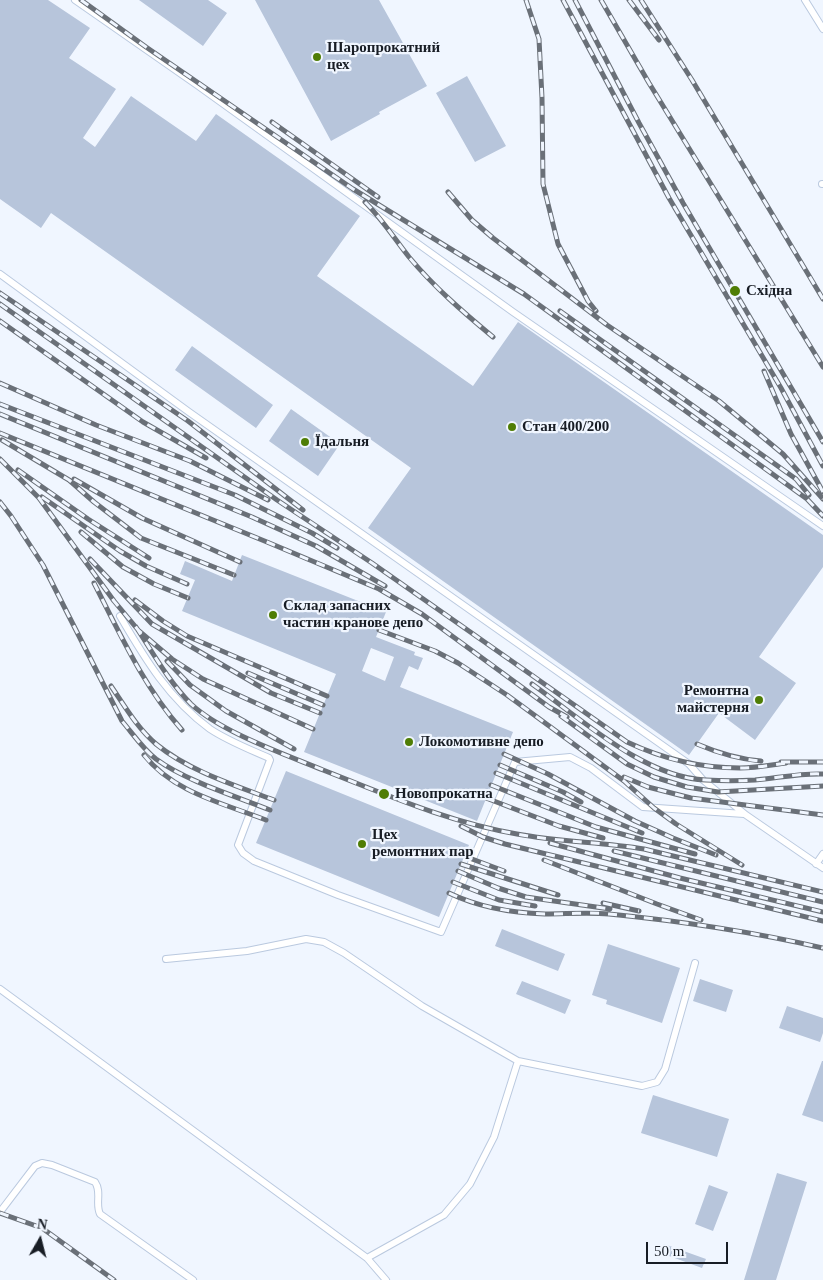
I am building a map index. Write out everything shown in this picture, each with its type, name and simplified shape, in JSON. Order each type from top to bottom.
[{"type":"lane","points":[[75,0],[197,85],[513,312],[823,526]]},
{"type":"lane","points":[[806,0],[823,30]]},
{"type":"lane","points":[[0,274],[197,418],[689,764],[703,780],[746,814],[823,868]]},
{"type":"lane","points":[[120,616],[161,682],[186,708],[211,729],[269,758],[270,760],[238,845],[243,853],[254,861],[338,895],[441,932],[515,762],[570,757],[591,768],[643,807],[746,814]]},
{"type":"lane","points":[[816,864],[823,854]]},
{"type":"lane","points":[[166,959],[247,951],[306,939],[324,942],[344,953],[422,1006],[518,1061],[642,1086],[657,1082],[665,1069],[695,963]]},
{"type":"lane","points":[[0,989],[367,1258],[386,1280]]},
{"type":"lane","points":[[367,1258],[444,1215],[470,1184],[494,1137],[518,1061]]},
{"type":"lane","points":[[0,1212],[35,1166],[42,1163],[52,1165],[95,1182],[98,1186],[98,1210],[100,1214],[193,1280]]},
{"type":"building","name":"Стан 400/200","points":[[0,0],[48,0],[90,28],[69,58],[116,89],[83,138],[95,147],[131,96],[196,141],[216,114],[360,216],[317,276],[473,386],[518,322],[823,535],[823,567],[759,657],[796,683],[755,740],[719,713],[689,755],[368,528],[411,468],[51,213],[41,228],[0,199]]},
{"type":"building","points":[[139,0],[208,0],[227,13],[203,46]]},
{"type":"building","points":[[255,0],[379,0],[427,86],[331,141]]},
{"type":"building","points":[[467,76],[506,146],[475,162],[436,93]]},
{"type":"building","points":[[192,346],[273,405],[256,428],[175,370]]},
{"type":"building","name":"Їдальня","points":[[291,409],[340,444],[318,476],[269,441]]},
{"type":"building","points":[[242,555],[386,612],[376,637],[415,652],[414,655],[423,658],[418,670],[409,666],[400,687],[513,732],[477,821],[304,752],[336,674],[182,611],[195,580],[180,574],[185,561],[232,581]],"holes":[[[371,648],[394,657],[385,681],[362,671]]]},
{"type":"building","name":"Цех ремонтних пар","points":[[286,771],[469,845],[439,917],[256,843]]},
{"type":"building","points":[[502,929],[565,954],[558,971],[495,946]]},
{"type":"building","points":[[608,944],[680,968],[662,1023],[606,1004],[607,1000],[592,995]]},
{"type":"building","points":[[700,979],[733,990],[726,1012],[693,1001]]},
{"type":"building","points":[[522,981],[571,1000],[565,1014],[516,994]]},
{"type":"building","points":[[787,1006],[823,1018],[823,1033],[820,1042],[779,1028]]},
{"type":"building","points":[[823,1061],[823,1122],[802,1115]]},
{"type":"building","points":[[653,1095],[729,1119],[717,1157],[641,1133]]},
{"type":"building","points":[[777,1173],[807,1182],[776,1280],[744,1280]]},
{"type":"building","points":[[709,1185],[728,1192],[713,1231],[695,1224]]},
{"type":"building","points":[[664,1244],[706,1259],[702,1268],[661,1253]]},
{"type":"railway","points":[[81,0],[146,47],[353,189],[524,294],[807,499],[823,516]]},
{"type":"railway","points":[[526,0],[539,39],[543,184],[558,244],[588,301],[596,311]]},
{"type":"railway","points":[[563,0],[669,198],[781,388],[823,466]]},
{"type":"railway","points":[[575,0],[683,203],[823,442]]},
{"type":"railway","points":[[601,0],[649,83],[823,367]]},
{"type":"railway","points":[[629,0],[659,40]]},
{"type":"railway","points":[[641,0],[692,80],[823,299]]},
{"type":"railway","points":[[272,122],[378,197]]},
{"type":"railway","points":[[448,192],[472,220],[493,238],[607,325],[719,401],[783,454],[823,499]]},
{"type":"railway","points":[[365,202],[428,279],[493,337]]},
{"type":"railway","points":[[0,293],[188,421],[303,510]]},
{"type":"railway","points":[[0,304],[277,500],[372,563],[627,742],[668,758],[725,768],[746,768],[786,763]]},
{"type":"railway","points":[[560,311],[796,479],[809,495]]},
{"type":"railway","points":[[0,321],[143,422],[206,458]]},
{"type":"railway","points":[[764,371],[791,434],[823,492]]},
{"type":"railway","points":[[0,383],[96,425],[190,461],[268,500]]},
{"type":"railway","points":[[0,404],[235,495],[312,533],[337,548]]},
{"type":"railway","points":[[0,414],[252,517],[316,546],[385,586]]},
{"type":"railway","points":[[0,433],[379,589],[422,614],[549,707],[567,717]]},
{"type":"railway","points":[[2,440],[69,480],[141,538],[234,575]]},
{"type":"railway","points":[[0,459],[39,498],[114,601],[139,631],[172,659],[203,679],[313,729]]},
{"type":"railway","points":[[18,470],[88,519],[149,558]]},
{"type":"railway","points":[[74,479],[142,518],[240,562]]},
{"type":"railway","points":[[42,497],[120,551],[146,566],[187,584]]},
{"type":"railway","points":[[0,502],[43,565],[122,721],[142,746],[168,767],[211,788],[270,810]]},
{"type":"railway","points":[[81,532],[123,567],[154,584],[188,598]]},
{"type":"railway","points":[[90,559],[152,624],[271,693],[320,713]]},
{"type":"railway","points":[[94,583],[144,678],[182,730]]},
{"type":"railway","points":[[135,600],[187,636],[327,696]]},
{"type":"railway","points":[[136,627],[162,667],[191,704],[219,724],[254,742],[394,798],[442,815],[491,829],[533,837],[644,849],[823,892]]},
{"type":"railway","points":[[379,630],[435,651],[458,663],[507,695],[624,781],[654,808],[676,824],[742,865]]},
{"type":"railway","points":[[167,661],[190,685],[226,711],[294,749]]},
{"type":"railway","points":[[248,673],[323,705]]},
{"type":"railway","points":[[532,684],[614,744],[637,758],[683,777],[737,781],[823,774]]},
{"type":"railway","points":[[111,686],[143,731],[169,754],[197,770],[274,800]]},
{"type":"railway","points":[[561,716],[627,764],[654,777],[687,787],[718,792],[823,786]]},
{"type":"railway","points":[[697,744],[728,755],[761,761]]},
{"type":"railway","points":[[504,754],[548,774],[635,821],[716,855]]},
{"type":"railway","points":[[144,755],[156,768],[184,788],[266,820]]},
{"type":"railway","points":[[781,762],[823,762]]},
{"type":"railway","points":[[500,765],[563,792],[581,802]]},
{"type":"railway","points":[[496,773],[642,833]]},
{"type":"railway","points":[[624,777],[648,787],[691,798],[823,815]]},
{"type":"railway","points":[[491,785],[596,827],[695,854]]},
{"type":"railway","points":[[486,798],[559,826],[603,838]]},
{"type":"railway","points":[[461,826],[483,837],[505,844],[823,921]]},
{"type":"railway","points":[[550,843],[680,878],[823,912]]},
{"type":"railway","points":[[614,851],[823,902]]},
{"type":"railway","points":[[464,856],[504,871]]},
{"type":"railway","points":[[544,860],[701,920]]},
{"type":"railway","points":[[461,864],[558,895]]},
{"type":"railway","points":[[458,871],[498,888],[526,897],[610,909]]},
{"type":"railway","points":[[453,882],[499,900],[535,906]]},
{"type":"railway","points":[[449,893],[483,906],[508,911],[545,914],[601,913],[636,917],[744,932],[823,948]]},
{"type":"railway","points":[[603,903],[639,911]]},
{"type":"railway","points":[[0,1213],[42,1228],[114,1280]]},
{"type":"place","name":"Шаропрокатний цех","points":[[317,57]]},
{"type":"place","name":"Східна","points":[[735,291]]},
{"type":"place","name":"Стан 400/200","points":[[512,427]]},
{"type":"place","name":"Їдальня","points":[[305,442]]},
{"type":"place","name":"Склад запасних частин кранове депо","points":[[273,615]]},
{"type":"place","name":"Ремонтна майстерня","points":[[759,700]]},
{"type":"place","name":"Локомотивне депо","points":[[409,742]]},
{"type":"place","name":"Новопрокатна","points":[[384,794]]},
{"type":"place","name":"Цех ремонтних пар","points":[[362,844]]}]
